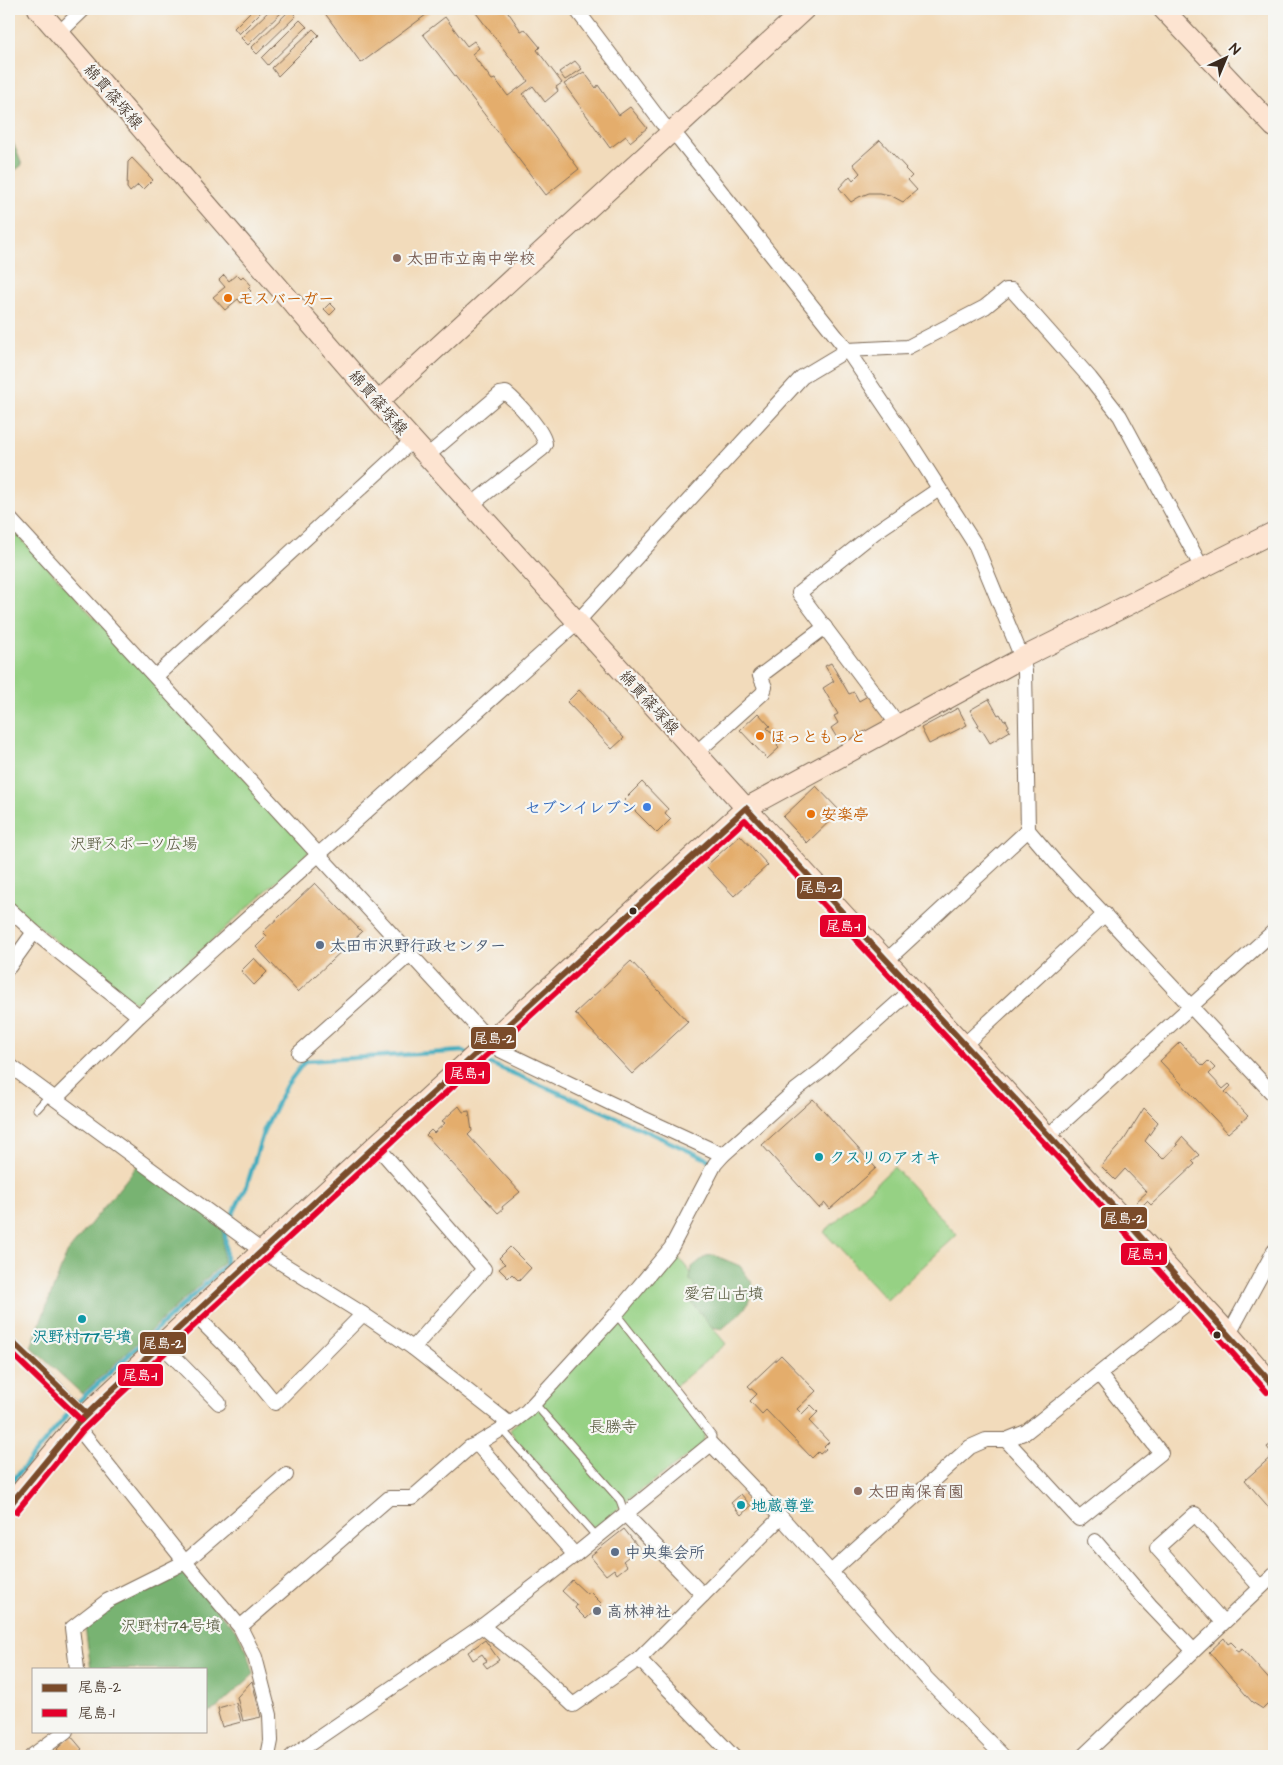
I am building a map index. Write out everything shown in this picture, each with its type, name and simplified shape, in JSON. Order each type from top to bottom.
[{"type":"street","name":"綿貫篠塚線","points":[[38,9],[378,402],[746,808],[1229,1334],[1274,1386]]},
{"type":"street","points":[[59,33],[84,9]]},
{"type":"street","points":[[576,9],[662,123],[680,140],[847,350],[912,446],[976,546],[1022,658],[1025,671],[1028,830],[1274,1095]]},
{"type":"street","points":[[378,402],[805,9]]},
{"type":"street","points":[[1163,9],[1274,127]]},
{"type":"street","points":[[56,1098],[139,1016],[577,622],[802,377],[847,350],[908,347],[977,311],[1006,290],[1012,290],[1090,378],[1120,416],[1202,568]]},
{"type":"street","points":[[428,456],[500,394],[506,393],[513,400],[543,435],[546,444],[471,505]]},
{"type":"street","points":[[156,676],[413,440]]},
{"type":"street","points":[[898,725],[799,593],[874,533],[939,489]]},
{"type":"street","points":[[9,518],[156,676],[318,856],[498,1049],[722,1155]]},
{"type":"street","points":[[9,1506],[82,1419],[161,1344],[746,808],[1022,658],[1274,532]]},
{"type":"street","points":[[696,753],[763,693],[765,687],[760,676],[824,627]]},
{"type":"street","points":[[886,961],[1028,830]]},
{"type":"street","points":[[9,909],[34,932],[139,1016]]},
{"type":"street","points":[[964,1045],[1105,914]]},
{"type":"street","points":[[1048,1136],[1274,931]]},
{"type":"street","points":[[9,966],[34,932]]},
{"type":"street","points":[[299,1053],[410,954]]},
{"type":"street","points":[[240,1627],[389,1498],[412,1498],[470,1447],[505,1427],[527,1411],[616,1314],[671,1248],[715,1164],[722,1155],[913,989]]},
{"type":"street","points":[[9,1064],[262,1251],[363,1314],[413,1348],[505,1427]]},
{"type":"street","points":[[376,1145],[484,1269],[413,1348]]},
{"type":"street","points":[[1229,1334],[1274,1250]]},
{"type":"street","points":[[831,1572],[970,1447],[986,1440],[1006,1440],[1026,1432],[1195,1297]]},
{"type":"street","points":[[194,1314],[238,1358],[275,1403],[363,1314]]},
{"type":"street","points":[[161,1344],[219,1403]]},
{"type":"street","points":[[1006,1440],[1079,1519],[1161,1453],[1099,1374]]},
{"type":"street","points":[[82,1419],[185,1562],[240,1627],[255,1657],[270,1715],[271,1742],[268,1756]]},
{"type":"street","points":[[477,1444],[575,1555]]},
{"type":"street","points":[[292,1756],[482,1626],[575,1555],[711,1444],[831,1572],[927,1679],[1003,1756]]},
{"type":"street","points":[[77,1668],[72,1628],[107,1601],[185,1562],[286,1475]]},
{"type":"street","points":[[625,1514],[703,1595]]},
{"type":"street","points":[[1223,1622],[1157,1548],[1194,1514],[1260,1587]]},
{"type":"street","points":[[482,1626],[536,1670],[573,1705],[639,1659],[781,1518]]},
{"type":"street","points":[[1094,1541],[1150,1605],[1193,1650]]},
{"type":"street","points":[[1083,1756],[1274,1575]]},
{"type":"street","points":[[639,1659],[733,1756]]},
{"type":"street","points":[[32,1756],[65,1732]]},
{"type":"lane","points":[[37,1109],[47,1098],[56,1098]]},
{"type":"lane","points":[[616,1314],[712,1436],[711,1444]]},
{"type":"lane","points":[[9,1338],[82,1419]]},
{"type":"lane","points":[[534,1403],[620,1500],[625,1514]]},
{"type":"lane","points":[[505,1427],[505,1433],[597,1537]]},
{"type":"green space","points":[[9,132],[22,165],[9,175]]},
{"type":"green space","name":"沢野スポーツ広場","points":[[9,526],[311,850],[143,1003],[134,1002],[57,942],[9,900]]},
{"type":"green space","points":[[138,1165],[223,1227],[223,1263],[82,1394],[31,1347],[67,1253]]},
{"type":"green space","points":[[894,1167],[957,1235],[887,1300],[824,1232]]},
{"type":"green space","name":"長勝寺","points":[[674,1252],[691,1273],[690,1280],[697,1289],[687,1297],[726,1344],[672,1389],[705,1431],[703,1445],[622,1504],[596,1531],[517,1441],[510,1430]]},
{"type":"green space","name":"愛宕山古墳","points":[[714,1255],[740,1266],[752,1283],[750,1299],[747,1305],[722,1329],[712,1327],[687,1296],[697,1289],[690,1280],[692,1267],[706,1256]]},
{"type":"green space","name":"沢野村74号墳","points":[[182,1572],[237,1632],[248,1653],[254,1674],[217,1708],[208,1712],[208,1668],[91,1668],[85,1627],[117,1603]]},
{"type":"building","points":[[253,9],[264,9],[239,34],[234,28]]},
{"type":"building","points":[[271,9],[285,9],[248,45],[241,38]]},
{"type":"building","points":[[317,9],[434,9],[361,63],[324,12],[321,14]]},
{"type":"building","points":[[473,9],[506,9],[521,31],[525,29],[540,47],[537,50],[562,83],[556,87],[558,91],[545,102],[533,86],[523,94],[579,169],[546,195],[423,34],[445,17],[467,46],[474,41],[479,48],[472,54],[492,80],[495,79],[508,96],[528,81]]},
{"type":"building","points":[[290,10],[296,16],[257,54],[251,48]]},
{"type":"building","points":[[300,20],[307,27],[268,65],[262,58]]},
{"type":"building","points":[[313,29],[319,35],[278,76],[272,68]]},
{"type":"building","points":[[575,61],[582,69],[565,80],[559,72]]},
{"type":"building","points":[[584,72],[596,88],[598,85],[619,115],[630,107],[647,128],[630,142],[626,136],[610,148],[564,84]]},
{"type":"building","points":[[880,140],[912,176],[908,180],[917,190],[903,202],[890,195],[869,193],[851,202],[839,188],[850,176],[853,180],[860,173],[853,164]]},
{"type":"building","points":[[132,158],[153,180],[143,190],[138,185],[130,192],[127,188],[128,162]]},
{"type":"building","points":[[237,274],[241,278],[243,276],[251,285],[248,288],[251,291],[244,296],[246,298],[241,303],[238,299],[225,310],[213,297],[225,287],[219,280],[224,275],[229,281]]},
{"type":"building","points":[[330,303],[336,309],[330,315],[324,309]]},
{"type":"building","points":[[831,663],[849,694],[854,692],[859,701],[871,694],[887,722],[843,748],[831,728],[838,723],[834,716],[838,714],[823,688],[834,681],[825,666]]},
{"type":"building","points":[[579,690],[624,738],[612,749],[567,702]]},
{"type":"building","points":[[989,699],[998,715],[1000,714],[1004,721],[1006,720],[1010,731],[990,743],[982,730],[980,731],[977,726],[979,725],[970,710]]},
{"type":"building","points":[[958,708],[967,725],[929,744],[921,728]]},
{"type":"building","name":"ほっともっと","points":[[758,713],[770,726],[767,728],[780,742],[777,745],[779,748],[767,759],[740,730]]},
{"type":"building","points":[[642,782],[668,809],[665,813],[671,819],[657,833],[624,800]]},
{"type":"building","name":"安楽亭","points":[[816,786],[840,811],[807,843],[783,817]]},
{"type":"building","points":[[740,835],[768,865],[734,896],[706,866]]},
{"type":"building","points":[[315,883],[362,932],[298,992],[256,947],[267,936],[263,932]]},
{"type":"building","points":[[254,958],[267,972],[254,985],[241,971]]},
{"type":"building","points":[[631,961],[688,1022],[632,1074],[575,1013]]},
{"type":"building","points":[[1180,1042],[1203,1066],[1208,1061],[1215,1068],[1209,1074],[1223,1089],[1229,1084],[1231,1086],[1225,1092],[1248,1116],[1228,1133],[1160,1061]]},
{"type":"building","name":"クスリのアオキ","points":[[813,1099],[876,1168],[830,1209],[825,1203],[819,1208],[762,1145]]},
{"type":"building","points":[[459,1106],[463,1112],[469,1111],[472,1131],[468,1135],[520,1192],[502,1207],[503,1209],[498,1213],[426,1135],[431,1130],[434,1133],[445,1123],[442,1121]]},
{"type":"building","points":[[1144,1108],[1158,1122],[1145,1141],[1163,1159],[1178,1145],[1176,1144],[1182,1137],[1199,1155],[1192,1161],[1195,1164],[1151,1205],[1147,1201],[1141,1207],[1136,1202],[1147,1192],[1125,1169],[1115,1180],[1101,1166],[1124,1140]]},
{"type":"building","points":[[510,1247],[531,1268],[519,1281],[512,1274],[508,1278],[499,1269],[505,1264],[499,1258]]},
{"type":"building","points":[[781,1355],[816,1391],[797,1409],[802,1414],[811,1405],[818,1412],[809,1421],[829,1442],[824,1447],[826,1449],[820,1454],[818,1452],[812,1458],[766,1410],[762,1414],[750,1401],[757,1394],[748,1386]]},
{"type":"building","points":[[1270,1445],[1274,1450],[1273,1512],[1245,1480],[1273,1455],[1267,1447]]},
{"type":"building","name":"地蔵尊堂","points":[[741,1494],[751,1506],[741,1515],[731,1503]]},
{"type":"building","name":"中央集会所","points":[[624,1529],[639,1548],[623,1561],[627,1566],[617,1574],[614,1569],[606,1575],[590,1556]]},
{"type":"building","points":[[572,1580],[587,1594],[590,1592],[602,1604],[586,1619],[575,1608],[577,1605],[562,1591]]},
{"type":"building","points":[[1224,1638],[1228,1644],[1231,1642],[1237,1648],[1235,1650],[1238,1652],[1242,1649],[1274,1685],[1274,1698],[1263,1709],[1252,1702],[1209,1652]]},
{"type":"building","points":[[485,1640],[499,1660],[487,1668],[483,1663],[487,1661],[482,1654],[473,1660],[468,1652]]},
{"type":"building","points":[[252,1681],[261,1717],[243,1721],[237,1697]]},
{"type":"building","points":[[236,1703],[241,1722],[222,1727],[218,1708]]},
{"type":"building","points":[[71,1736],[82,1749],[74,1756],[60,1756],[57,1749]]},
{"type":"waterway","points":[[9,1485],[77,1403],[226,1265],[225,1229],[247,1185],[264,1130],[286,1086],[305,1061],[464,1051],[467,1053]]},
{"type":"waterway","points":[[479,1059],[600,1110],[709,1160]]},
{"type":"transit line","name":"尾島-2","points":[[9,1506],[76,1425],[108,1394],[376,1145],[746,808],[1078,1167],[1274,1386]]},
{"type":"transit line","name":"尾島-1","points":[[16,1512],[82,1431],[114,1400],[382,1151],[745,820],[1072,1173],[1267,1392]]},
{"type":"transit line","name":"尾島-2","points":[[9,1339],[87,1414]]},
{"type":"transit line","name":"尾島-1","points":[[9,1351],[81,1420]]},
{"type":"place","name":"太田市立南中学校","points":[[397,258]]},
{"type":"place","name":"モスバーガー","points":[[228,298]]},
{"type":"place","name":"ほっともっと","points":[[760,736]]},
{"type":"place","name":"セブンイレブン","points":[[647,807]]},
{"type":"place","name":"安楽亭","points":[[811,814]]},
{"type":"place","name":"太田市沢野行政センター","points":[[320,945]]},
{"type":"place","name":"クスリのアオキ","points":[[819,1157]]},
{"type":"place","name":"沢野村77号墳","points":[[82,1319]]},
{"type":"place","name":"太田南保育園","points":[[858,1491]]},
{"type":"place","name":"地蔵尊堂","points":[[741,1505]]},
{"type":"place","name":"中央集会所","points":[[615,1552]]},
{"type":"place","name":"高林神社","points":[[597,1611]]}]
